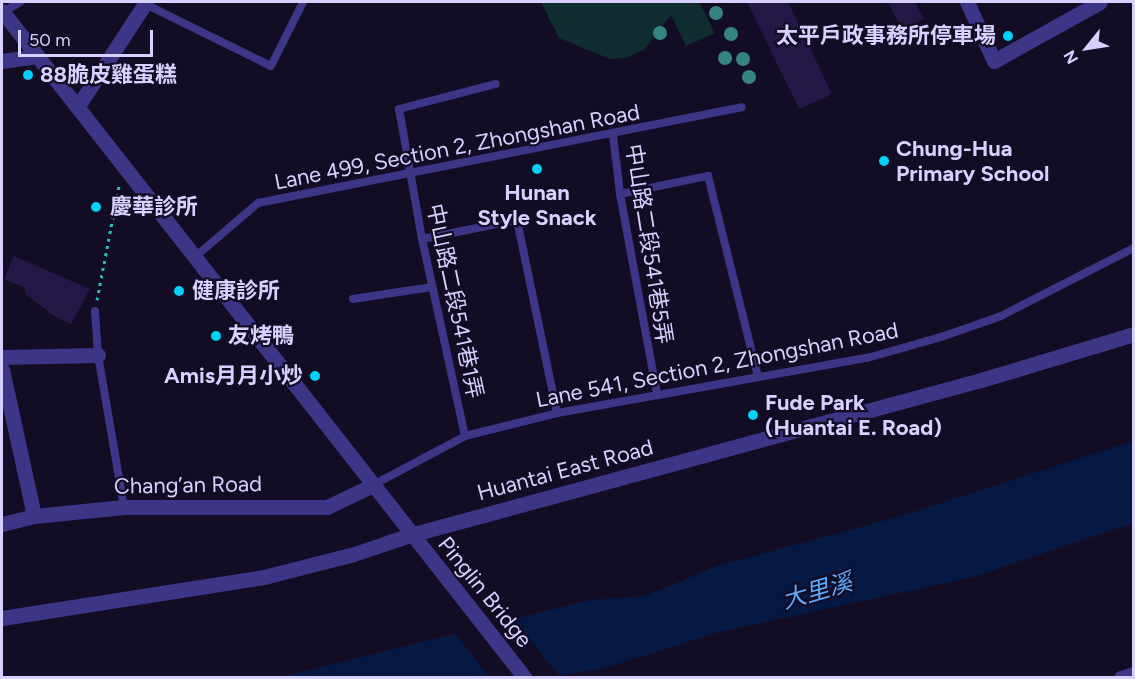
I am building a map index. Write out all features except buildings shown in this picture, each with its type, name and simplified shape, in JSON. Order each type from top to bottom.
[{"type":"street","points":[[967,2],[994,61],[1100,2]]},
{"type":"street","points":[[78,106],[146,3]]},
{"type":"street","name":"Pinglin Bridge","points":[[2,12],[196,256],[410,535],[525,678]]},
{"type":"street","points":[[2,61],[36,57]]},
{"type":"street","name":"Huantai East Road","points":[[2,618],[264,577],[354,555],[410,535],[981,380],[1134,334]]},
{"type":"street","points":[[2,357],[98,355]]},
{"type":"street","points":[[2,369],[34,516]]},
{"type":"street","name":"Chang’an Road","points":[[2,524],[34,516],[123,507],[327,507],[373,485]]},
{"type":"street","points":[[1121,678],[1134,674]]},
{"type":"lane","points":[[2,12],[20,2]]},
{"type":"lane","points":[[146,3],[271,66],[303,2]]},
{"type":"lane","name":"中山路二段541巷1弄","points":[[465,436],[422,239],[399,109],[496,84]]},
{"type":"lane","name":"Lane 499, Section 2, Zhongshan Road","points":[[196,256],[258,203],[742,108]]},
{"type":"lane","name":"中山路二段541巷5弄","points":[[613,135],[620,194],[657,393]]},
{"type":"lane","points":[[620,194],[708,176],[758,378]]},
{"type":"lane","points":[[422,239],[517,220],[557,413]]},
{"type":"lane","name":"Lane 541, Section 2, Zhongshan Road","points":[[373,485],[465,436],[557,413],[657,393],[758,378],[867,358],[944,336],[1001,316],[1134,248]]},
{"type":"lane","points":[[353,299],[432,287]]},
{"type":"lane","points":[[95,311],[98,355],[123,507]]},
{"type":"path","points":[[95,311],[123,165]]},
{"type":"green space","points":[[541,2],[699,2],[715,33],[686,46],[671,15],[644,50],[626,58],[610,59],[559,38]]},
{"type":"water","name":"大里溪","points":[[1133,441],[1133,523],[973,577],[719,632],[609,667],[552,677],[277,678],[591,600],[645,596],[717,566],[901,516]]},
{"type":"pier","points":[[511,616],[560,677],[490,678],[452,630]]},
{"type":"place","name":"太平戶政事務所停車場","points":[[1008,36]]},
{"type":"place","name":"88脆皮雞蛋糕","points":[[28,75]]},
{"type":"place","name":"Chung-Hua Primary School","points":[[884,161]]},
{"type":"place","name":"Hunan Style Snack","points":[[537,169]]},
{"type":"place","name":"慶華診所","points":[[96,207]]},
{"type":"place","name":"健康診所","points":[[179,291]]},
{"type":"place","name":"友烤鴨","points":[[216,336]]},
{"type":"place","name":"Amis月月小炒","points":[[315,376]]},
{"type":"place","name":"Fude Park (Huantai E. Road)","points":[[753,415]]}]
